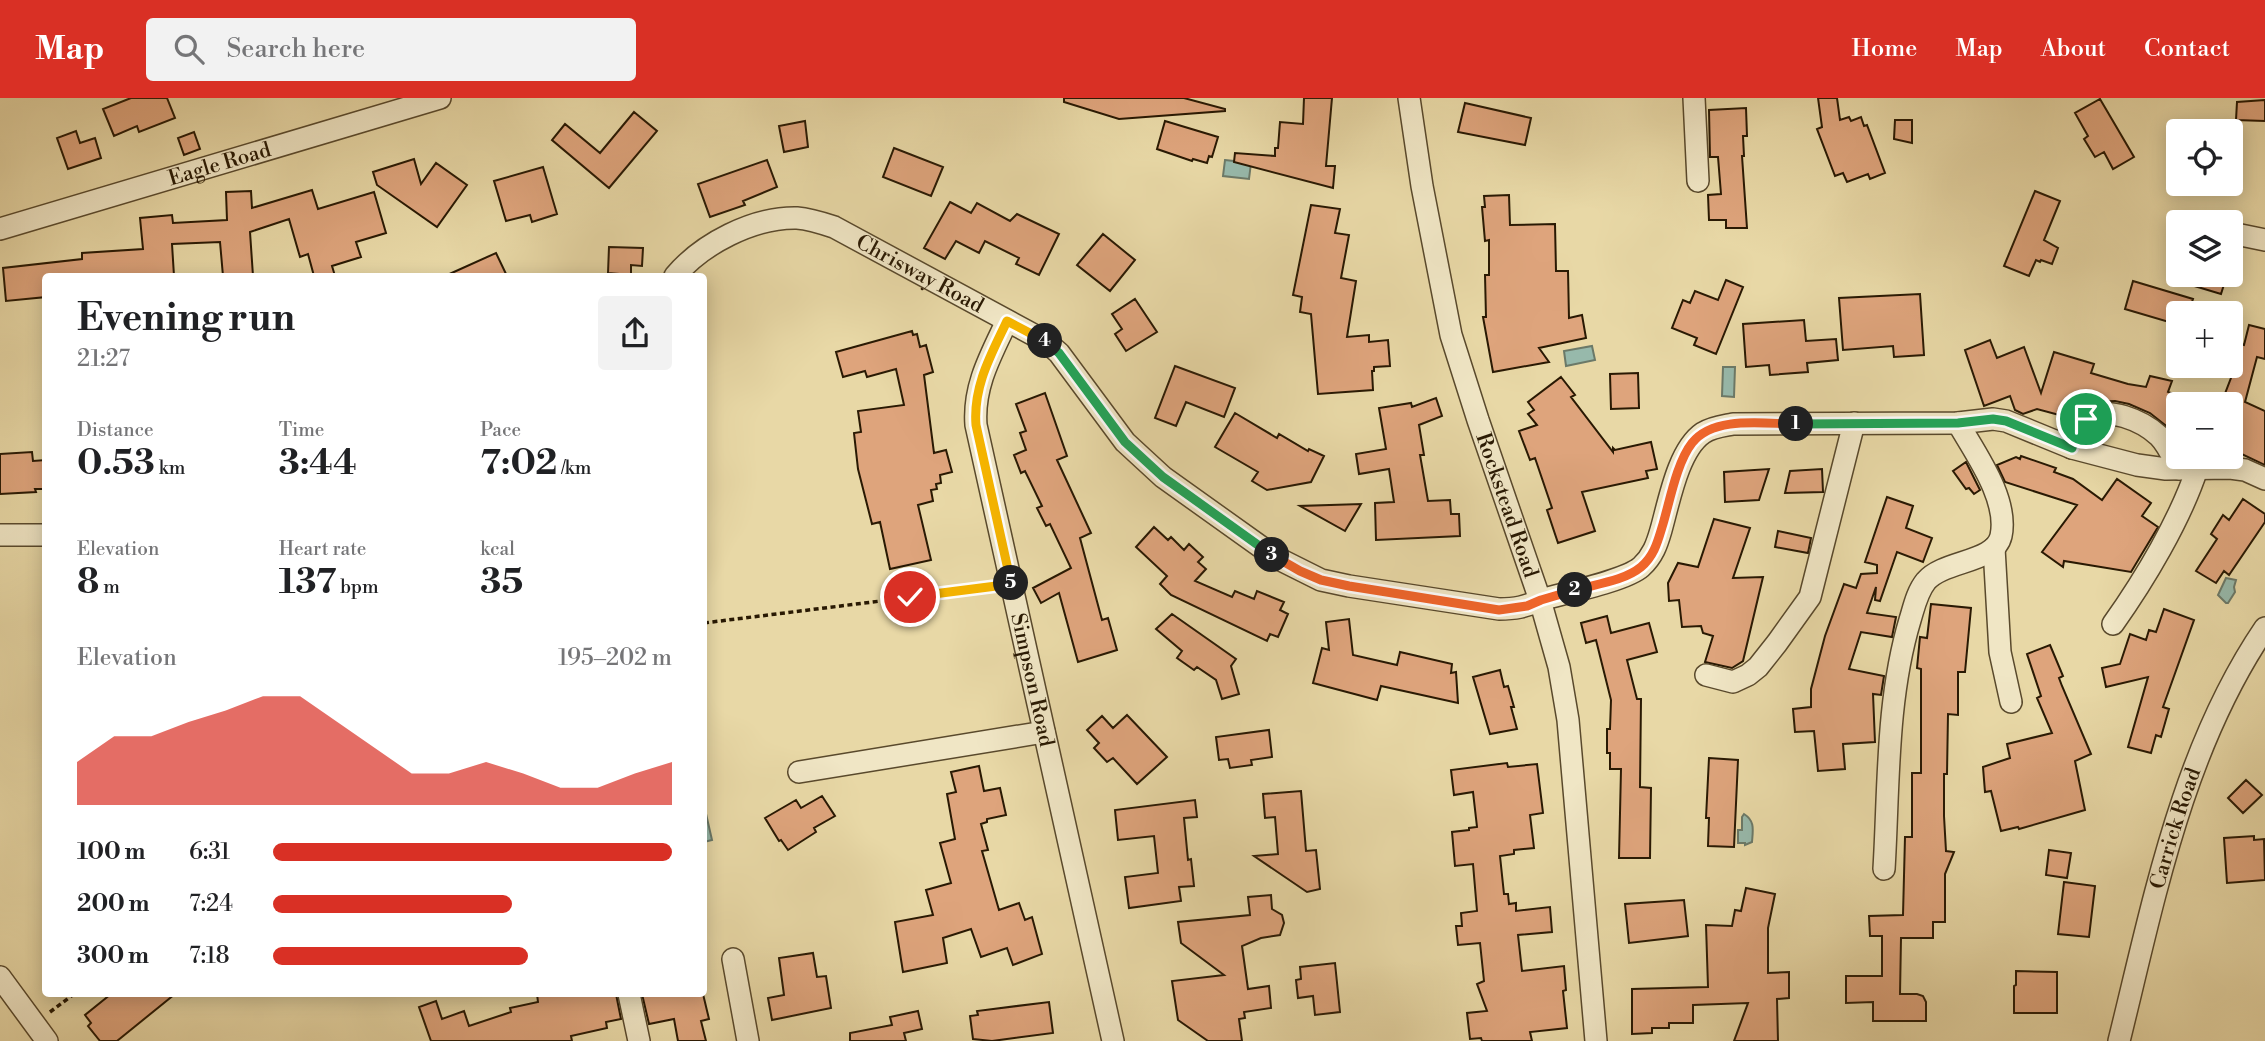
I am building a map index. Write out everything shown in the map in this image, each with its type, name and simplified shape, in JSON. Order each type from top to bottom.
[{"type":"street","name":"Eagle Road","points":[[0,229],[440,98]]},
{"type":"street","name":"Rockstead Road","points":[[1409,98],[1422,186],[1451,335],[1541,600],[1559,667],[1568,720],[1596,1041]]},
{"type":"street","points":[[1694,98],[1698,181]]},
{"type":"street","name":"Chrisway Road","points":[[678,273],[704,249],[741,230],[780,219],[815,220],[834,227],[1045,341],[1059,353],[1125,442],[1163,477],[1275,557],[1321,580],[1499,610],[1516,609],[1629,575],[1642,566],[1655,551],[1684,457],[1692,443],[1703,433],[1716,427],[1734,424],[1958,423],[1993,419],[2006,421],[2072,448],[2137,465],[2166,467]]},
{"type":"street","points":[[2243,235],[2265,240]]},
{"type":"street","name":"Simpson Road","points":[[1007,321],[977,390],[976,425],[1112,1041]]},
{"type":"street","points":[[2072,448],[2076,434],[2086,419],[2098,415],[2115,415],[2146,426],[2166,444]]},
{"type":"street","points":[[1884,869],[1895,692],[1905,638],[1917,597],[1927,580],[1938,571],[1982,556],[1994,548],[2001,537],[2001,517],[1996,493],[1958,423]]},
{"type":"street","points":[[1706,675],[1733,682],[1748,675],[1770,651],[1810,597],[1854,424]]},
{"type":"street","points":[[2113,624],[2135,593],[2187,499],[2188,469]]},
{"type":"street","name":"Chrisway Road","points":[[2238,469],[2265,479]]},
{"type":"street","points":[[0,535],[42,535]]},
{"type":"street","points":[[1994,548],[2000,652],[2011,702]]},
{"type":"street","name":"Carrick Road","points":[[2119,1041],[2167,849],[2183,800],[2229,689],[2265,628]]},
{"type":"street","points":[[799,772],[1044,732]]},
{"type":"street","points":[[733,959],[748,1041]]},
{"type":"street","points":[[0,977],[40,1032]]},
{"type":"street","points":[[630,997],[639,1041]]},
{"type":"path","points":[[707,623],[1012,584]]},
{"type":"path","points":[[40,1032],[71,997]]},
{"type":"shaded area","points":[[1225,160],[1251,163],[1249,179],[1223,176]]},
{"type":"shaded area","points":[[1592,346],[1595,360],[1566,366],[1564,351]]},
{"type":"shaded area","points":[[1723,367],[1735,367],[1734,397],[1722,396]]},
{"type":"shaded area","points":[[2226,578],[2236,580],[2235,592],[2228,603],[2218,595]]},
{"type":"shaded area","points":[[1744,814],[1752,823],[1753,829],[1752,842],[1745,845],[1738,843],[1738,830],[1742,830]]},
{"type":"shaded area","points":[[707,818],[712,840],[707,841]]},
{"type":"building","points":[[131,98],[167,98],[175,118],[139,132],[137,126],[114,136],[103,109]]},
{"type":"building","points":[[1064,98],[1184,98],[1225,111],[1119,119],[1064,102]]},
{"type":"building","points":[[1304,98],[1332,98],[1326,166],[1335,166],[1333,188],[1234,162],[1235,153],[1275,156],[1280,122],[1303,124]]},
{"type":"building","points":[[1818,98],[1837,98],[1840,120],[1849,117],[1851,121],[1861,117],[1864,126],[1867,125],[1885,173],[1870,179],[1868,174],[1847,182],[1843,173],[1835,176],[1817,129],[1822,127]]},
{"type":"building","points":[[2100,99],[2134,157],[2113,169],[2104,152],[2095,157],[2084,139],[2088,136],[2075,113]]},
{"type":"building","points":[[2265,100],[2265,121],[2236,119],[2237,102]]},
{"type":"building","points":[[1465,103],[1531,118],[1525,145],[1458,132]]},
{"type":"building","points":[[1746,108],[1747,136],[1743,136],[1742,156],[1747,228],[1726,228],[1726,220],[1709,220],[1708,195],[1721,194],[1718,157],[1710,157],[1709,110]]},
{"type":"building","points":[[634,112],[657,131],[609,188],[552,140],[565,124],[600,153]]},
{"type":"building","points":[[1895,120],[1912,120],[1912,143],[1894,139]]},
{"type":"building","points":[[805,121],[808,147],[784,152],[779,126]]},
{"type":"building","points":[[1165,121],[1218,137],[1212,157],[1209,156],[1207,163],[1193,159],[1192,161],[1157,149]]},
{"type":"building","points":[[76,131],[80,143],[95,138],[101,158],[68,169],[57,138]]},
{"type":"building","points":[[194,132],[200,149],[184,155],[178,138]]},
{"type":"building","points":[[894,148],[943,167],[931,196],[883,177]]},
{"type":"building","points":[[414,159],[421,184],[436,163],[467,185],[437,227],[377,185],[373,172]]},
{"type":"building","points":[[767,160],[777,187],[743,201],[745,205],[710,217],[698,184]]},
{"type":"building","points":[[543,167],[557,214],[532,222],[530,215],[506,221],[494,181]]},
{"type":"building","points":[[312,190],[318,209],[374,192],[386,233],[356,242],[361,257],[332,266],[334,273],[313,273],[308,254],[300,257],[289,219],[250,232],[253,273],[223,273],[220,242],[172,244],[174,273],[42,273],[42,297],[6,301],[3,268],[82,259],[82,253],[143,249],[140,218],[172,215],[173,223],[227,220],[226,192],[251,191],[252,208]]},
{"type":"building","points":[[2035,191],[2060,201],[2044,240],[2058,248],[2052,264],[2036,260],[2029,276],[2004,266]]},
{"type":"building","points":[[1509,195],[1510,225],[1555,224],[1556,271],[1568,271],[1569,318],[1582,315],[1586,338],[1539,348],[1549,362],[1493,372],[1483,317],[1486,317],[1485,275],[1489,275],[1489,240],[1485,241],[1482,207],[1485,207],[1484,196]]},
{"type":"building","points":[[950,202],[971,213],[977,203],[1010,221],[1017,214],[1059,234],[1039,275],[1016,264],[1019,258],[985,241],[979,253],[956,241],[945,259],[924,248]]},
{"type":"building","points":[[1311,205],[1340,209],[1335,233],[1349,235],[1341,278],[1356,281],[1347,337],[1369,335],[1369,342],[1388,340],[1390,366],[1374,367],[1373,390],[1318,394],[1311,314],[1300,312],[1302,297],[1293,295]]},
{"type":"building","points":[[1103,234],[1135,260],[1110,291],[1077,265]]},
{"type":"building","points":[[609,247],[643,248],[642,266],[631,265],[631,273],[608,273]]},
{"type":"building","points":[[496,253],[506,273],[452,273]]},
{"type":"building","points":[[1726,280],[1743,287],[1716,354],[1694,345],[1697,338],[1672,328],[1683,300],[1690,303],[1695,291],[1718,300]]},
{"type":"building","points":[[2133,281],[2193,299],[2166,301],[2166,321],[2125,309]]},
{"type":"building","points":[[2198,287],[2223,287],[2221,294]]},
{"type":"building","points":[[1920,294],[1924,355],[1894,357],[1893,346],[1843,350],[1839,298]]},
{"type":"building","points":[[1135,299],[1157,332],[1126,351],[1115,334],[1122,329],[1112,314]]},
{"type":"building","points":[[1804,320],[1806,341],[1836,339],[1838,360],[1807,363],[1808,372],[1770,375],[1769,365],[1746,367],[1743,324]]},
{"type":"building","points":[[2249,325],[2265,329],[2265,359],[2257,357],[2245,402],[2265,411],[2265,465],[2243,455],[2243,392],[2226,392],[2231,378],[2243,378],[2244,345]]},
{"type":"building","points":[[912,331],[913,335],[917,334],[920,347],[926,345],[933,372],[924,375],[934,453],[946,450],[952,472],[940,475],[941,483],[936,484],[937,489],[931,490],[933,501],[918,505],[931,560],[890,569],[880,522],[872,524],[858,469],[854,433],[861,432],[858,411],[904,405],[896,369],[867,377],[865,371],[843,377],[836,352]]},
{"type":"building","points":[[1990,340],[1997,358],[2024,347],[2041,393],[2054,352],[2094,364],[2091,373],[2128,384],[2146,387],[2150,376],[2172,381],[2166,392],[2166,426],[2150,413],[2115,401],[2093,402],[2079,409],[2066,405],[2063,416],[2037,409],[2023,414],[2015,410],[2010,396],[1984,406],[1965,350]]},
{"type":"building","points":[[1175,366],[1235,388],[1224,417],[1186,402],[1176,426],[1155,418]]},
{"type":"building","points":[[1638,373],[1639,408],[1611,409],[1610,374]]},
{"type":"building","points":[[1561,377],[1575,395],[1571,397],[1613,452],[1613,448],[1615,450],[1651,442],[1657,469],[1646,471],[1648,478],[1582,492],[1595,531],[1558,543],[1547,510],[1552,508],[1535,458],[1530,460],[1519,431],[1537,425],[1528,414],[1534,410],[1528,402]]},
{"type":"building","points":[[1045,393],[1067,456],[1057,460],[1091,533],[1080,538],[1102,620],[1108,618],[1117,650],[1078,662],[1059,593],[1041,603],[1033,588],[1071,568],[1050,524],[1046,526],[1037,508],[1042,506],[1025,471],[1021,473],[1014,455],[1026,450],[1020,433],[1026,431],[1016,404]]},
{"type":"building","points":[[1436,398],[1442,416],[1419,425],[1424,455],[1420,455],[1428,501],[1450,500],[1451,514],[1459,514],[1460,536],[1376,540],[1375,503],[1394,502],[1389,469],[1359,474],[1356,454],[1386,449],[1379,408],[1411,403],[1412,407]]},
{"type":"building","points":[[1235,413],[1277,438],[1279,434],[1308,451],[1309,449],[1324,456],[1311,482],[1267,490],[1252,481],[1258,472],[1215,447]]},
{"type":"building","points":[[32,452],[33,461],[42,460],[42,489],[35,489],[36,492],[0,494],[0,454]]},
{"type":"building","points":[[2021,456],[2056,468],[2054,472],[2073,479],[2102,500],[2117,479],[2151,503],[2142,516],[2158,527],[2131,572],[2064,561],[2063,567],[2042,552],[2077,505],[2005,482],[1997,465],[2016,457],[2020,459]]},
{"type":"building","points":[[1966,462],[1980,490],[1974,494],[1969,488],[1966,489],[1953,471]]},
{"type":"building","points":[[1769,469],[1759,500],[1725,502],[1724,472]]},
{"type":"building","points":[[1822,469],[1823,492],[1785,493],[1790,471]]},
{"type":"building","points":[[1887,497],[1913,506],[1906,528],[1932,538],[1923,562],[1897,552],[1880,601],[1875,600],[1876,587],[1867,613],[1896,617],[1892,637],[1861,632],[1849,669],[1884,676],[1881,695],[1873,694],[1875,742],[1843,744],[1845,769],[1818,771],[1814,731],[1795,732],[1793,709],[1811,707],[1811,689],[1825,636],[1844,584],[1856,588],[1861,574],[1877,573],[1877,565],[1865,562]]},
{"type":"building","points":[[2243,499],[2265,514],[2265,522],[2229,575],[2224,571],[2216,583],[2196,571],[2217,539],[2211,534],[2223,515],[2229,520]]},
{"type":"building","points":[[1361,504],[1345,531],[1300,506]]},
{"type":"building","points":[[1714,519],[1750,528],[1733,578],[1763,577],[1743,661],[1732,668],[1705,662],[1713,636],[1703,633],[1701,626],[1682,627],[1679,600],[1669,601],[1668,583],[1678,563],[1698,567]]},
{"type":"building","points":[[1154,527],[1168,540],[1171,537],[1184,550],[1189,544],[1203,557],[1198,562],[1206,569],[1195,581],[1232,597],[1235,591],[1254,599],[1257,591],[1284,602],[1280,610],[1288,614],[1278,637],[1270,634],[1267,641],[1171,595],[1160,584],[1167,576],[1136,547]]},
{"type":"building","points":[[1778,531],[1811,538],[1808,553],[1775,547]]},
{"type":"building","points":[[1931,604],[1971,608],[1965,672],[1958,672],[1958,715],[1948,714],[1944,816],[1946,851],[1954,852],[1945,874],[1945,922],[1933,922],[1933,938],[1901,938],[1900,994],[1923,996],[1926,1002],[1926,1021],[1873,1021],[1873,1002],[1846,1003],[1846,976],[1882,976],[1882,936],[1870,936],[1869,916],[1903,915],[1905,837],[1912,837],[1912,773],[1921,773],[1921,669],[1917,668],[1920,637],[1927,638]]},
{"type":"building","points":[[2164,609],[2194,620],[2163,707],[2169,709],[2161,737],[2156,735],[2151,753],[2128,747],[2148,677],[2106,687],[2102,668],[2120,664],[2130,634],[2146,640],[2149,630],[2156,632]]},
{"type":"building","points":[[1172,614],[1236,659],[1231,666],[1239,694],[1222,699],[1216,680],[1177,658],[1182,651],[1156,629]]},
{"type":"building","points":[[1607,616],[1611,633],[1649,623],[1657,652],[1627,660],[1637,699],[1641,699],[1640,787],[1651,788],[1650,858],[1619,858],[1621,769],[1610,769],[1610,753],[1607,753],[1611,700],[1596,640],[1586,643],[1581,623]]},
{"type":"building","points":[[1349,619],[1353,655],[1397,665],[1400,652],[1452,664],[1451,673],[1456,672],[1458,703],[1381,686],[1377,700],[1313,683],[1322,648],[1329,650],[1326,622]]},
{"type":"building","points":[[2050,645],[2063,676],[2059,678],[2062,686],[2091,754],[2075,761],[2085,810],[2019,829],[2001,831],[1991,791],[1985,792],[1983,767],[2010,758],[2007,744],[2052,733],[2037,698],[2041,696],[2027,654]]},
{"type":"building","points":[[1500,670],[1504,687],[1508,686],[1517,729],[1490,734],[1473,677]]},
{"type":"building","points":[[1127,715],[1167,757],[1137,784],[1113,758],[1107,762],[1094,748],[1099,743],[1087,730],[1102,716],[1113,728]]},
{"type":"building","points":[[1269,730],[1272,757],[1251,760],[1252,765],[1230,768],[1228,759],[1219,760],[1216,737]]},
{"type":"building","points":[[1709,758],[1738,760],[1734,847],[1708,846],[1709,818],[1706,818]]},
{"type":"building","points":[[1507,763],[1508,767],[1537,764],[1543,813],[1530,815],[1534,848],[1514,850],[1514,854],[1500,856],[1504,894],[1508,894],[1509,904],[1516,903],[1516,911],[1550,907],[1552,932],[1518,935],[1522,971],[1564,966],[1566,990],[1563,991],[1567,1028],[1530,1032],[1532,1041],[1482,1041],[1481,1038],[1470,1039],[1467,1013],[1487,1011],[1477,984],[1484,981],[1480,943],[1458,945],[1456,926],[1462,926],[1461,913],[1477,911],[1473,864],[1455,866],[1452,832],[1477,827],[1473,792],[1454,795],[1451,770]]},
{"type":"building","points":[[979,766],[984,791],[1000,788],[1006,815],[987,819],[987,822],[981,824],[988,850],[982,851],[999,910],[1019,903],[1025,920],[1032,917],[1042,954],[1013,965],[1007,948],[981,957],[971,929],[943,938],[947,963],[903,972],[895,922],[933,915],[926,890],[951,883],[940,843],[955,839],[947,794],[956,792],[951,772]]},
{"type":"building","points":[[2246,780],[2262,795],[2243,813],[2228,798]]},
{"type":"building","points":[[1301,791],[1306,851],[1316,850],[1320,889],[1307,892],[1254,856],[1278,854],[1275,817],[1265,818],[1263,794]]},
{"type":"building","points":[[822,796],[835,816],[814,828],[816,832],[788,850],[765,818],[796,800],[801,808]]},
{"type":"building","points":[[1195,800],[1197,817],[1184,818],[1188,860],[1191,859],[1194,886],[1179,887],[1181,901],[1129,908],[1125,877],[1158,873],[1154,836],[1118,840],[1115,810]]},
{"type":"building","points":[[2254,836],[2254,840],[2264,839],[2265,880],[2227,883],[2224,838]]},
{"type":"building","points":[[2049,850],[2071,853],[2067,878],[2046,875]]},
{"type":"building","points":[[2064,882],[2095,886],[2089,937],[2058,934]]},
{"type":"building","points":[[1746,888],[1775,894],[1768,928],[1768,973],[1789,972],[1789,998],[1777,999],[1778,1041],[1734,1041],[1748,1003],[1693,1005],[1693,1023],[1669,1023],[1669,1028],[1652,1028],[1652,1033],[1632,1034],[1632,989],[1708,987],[1706,925],[1732,926],[1735,910],[1741,911]]},
{"type":"building","points":[[1271,895],[1272,909],[1282,915],[1284,923],[1280,935],[1261,938],[1242,946],[1248,989],[1269,986],[1271,1008],[1244,1012],[1245,1018],[1239,1019],[1242,1041],[1208,1041],[1178,1020],[1172,981],[1224,975],[1181,943],[1178,922],[1250,915],[1248,897]]},
{"type":"building","points":[[1684,900],[1688,936],[1629,943],[1625,904]]},
{"type":"building","points":[[813,953],[817,977],[826,976],[831,1008],[772,1020],[768,998],[784,995],[779,958]]},
{"type":"building","points":[[1335,963],[1340,1012],[1315,1015],[1313,996],[1298,998],[1296,980],[1301,979],[1300,967]]},
{"type":"building","points":[[2016,971],[2057,972],[2057,1013],[2014,1013]]},
{"type":"building","points":[[107,997],[171,997],[117,1041],[100,1041],[88,1026],[91,1023],[85,1015]]},
{"type":"building","points":[[537,997],[617,997],[621,1019],[606,1022],[607,1028],[571,1036],[572,1041],[431,1041],[419,1007],[436,1001],[442,1019],[464,1011],[469,1026],[511,1012],[510,1008],[538,1002]]},
{"type":"building","points":[[643,997],[704,997],[709,1019],[701,1021],[706,1041],[678,1041],[674,1019],[649,1024]]},
{"type":"building","points":[[1049,1002],[1053,1033],[992,1041],[973,1039],[970,1016],[978,1015],[977,1011]]},
{"type":"building","points":[[918,1011],[922,1029],[904,1033],[906,1041],[850,1041],[850,1033],[892,1025],[890,1017]]},
{"type":"route","points":[[910,597],[1012,584],[976,425],[975,410],[977,390],[984,369],[1007,321],[1045,341],[1059,353],[1125,442],[1163,477],[1275,557],[1321,580],[1499,610],[1516,609],[1629,575],[1642,566],[1655,551],[1684,457],[1692,443],[1703,433],[1716,427],[1734,424],[1958,423],[1993,419],[2006,421],[2072,448],[2076,434],[2086,419]]}]
